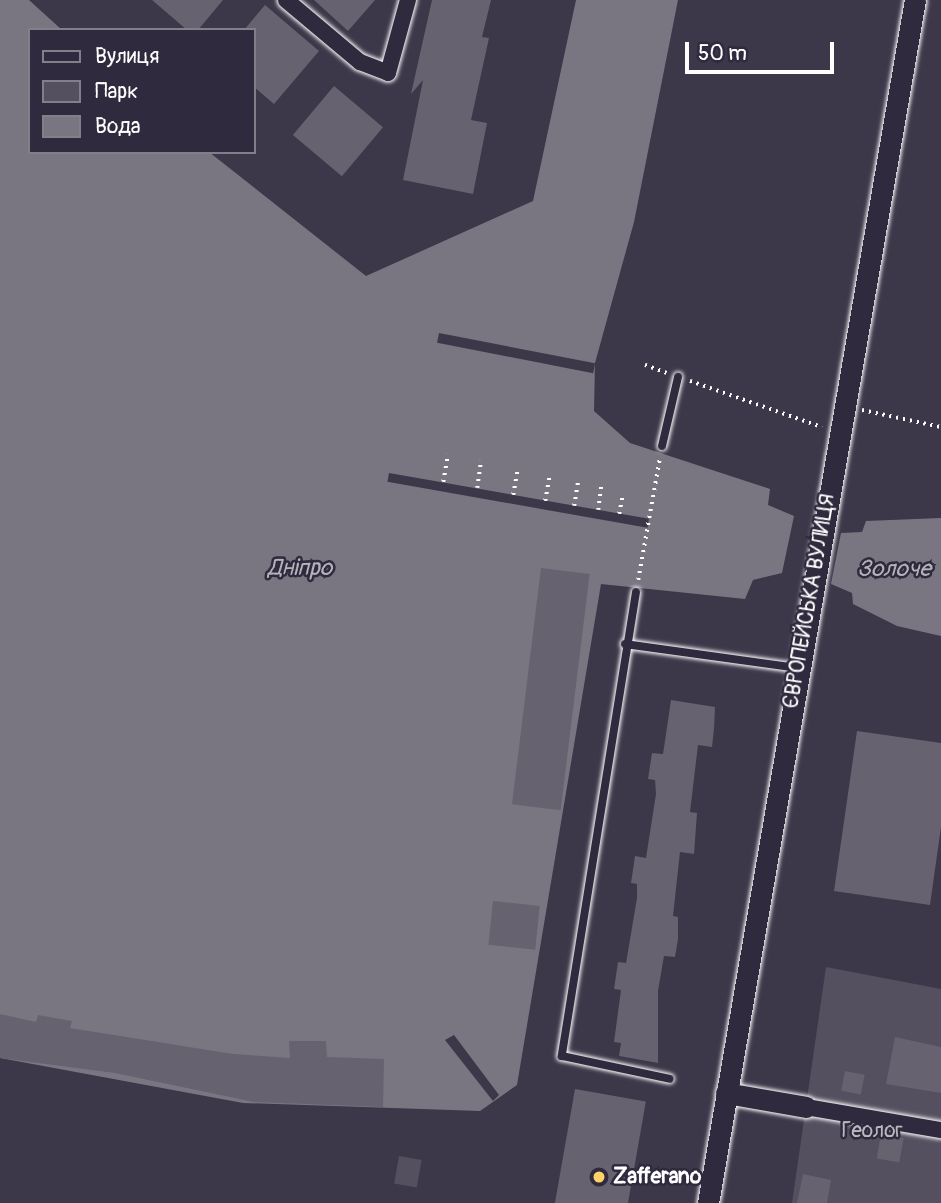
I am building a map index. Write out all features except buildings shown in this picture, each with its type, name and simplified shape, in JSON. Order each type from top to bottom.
[{"type":"street","points":[[286,0],[360,62],[388,73],[408,0]]},
{"type":"street","name":"ЄВРОПЕЙСЬКА ВУЛИЦЯ","points":[[708,1203],[843,406],[915,0]]},
{"type":"street","points":[[726,1093],[941,1129]]},
{"type":"lane","points":[[662,446],[678,377]]},
{"type":"lane","points":[[636,592],[625,644],[562,1056],[670,1079]]},
{"type":"lane","points":[[625,644],[798,668]]},
{"type":"path","points":[[645,365],[839,431]]},
{"type":"path","points":[[843,406],[941,428]]},
{"type":"path","points":[[636,592],[662,446]]},
{"type":"path","points":[[443,482],[448,454]]},
{"type":"path","points":[[477,488],[481,460]]},
{"type":"path","points":[[513,495],[518,468]]},
{"type":"path","points":[[545,501],[550,474]]},
{"type":"path","points":[[574,506],[578,480]]},
{"type":"path","points":[[598,510],[601,485]]},
{"type":"path","points":[[619,514],[623,494]]},
{"type":"green space","name":"Геолог","points":[[826,967],[941,989],[941,1203],[792,1203]]},
{"type":"green space","points":[[399,1156],[422,1160],[417,1188],[394,1184]]},
{"type":"water","name":"Дніпро","points":[[0,0],[29,0],[60,28],[28,28],[28,154],[212,154],[366,276],[533,201],[576,0],[678,0],[634,222],[595,363],[594,411],[630,443],[770,489],[768,505],[794,516],[782,573],[753,580],[745,599],[601,584],[517,1085],[480,1111],[243,1103],[0,1058]]},
{"type":"water","name":"Золоче","points":[[941,518],[941,636],[897,626],[853,604],[852,593],[831,584],[841,533],[862,532],[866,521]]},
{"type":"pier","points":[[439,333],[595,363],[593,373],[437,343]]},
{"type":"pier","points":[[389,473],[649,519],[647,528],[387,482]]},
{"type":"pier","points":[[454,1035],[499,1095],[493,1101],[445,1040]]},
{"type":"place","name":"Zafferano","points":[[599,1177]]}]
